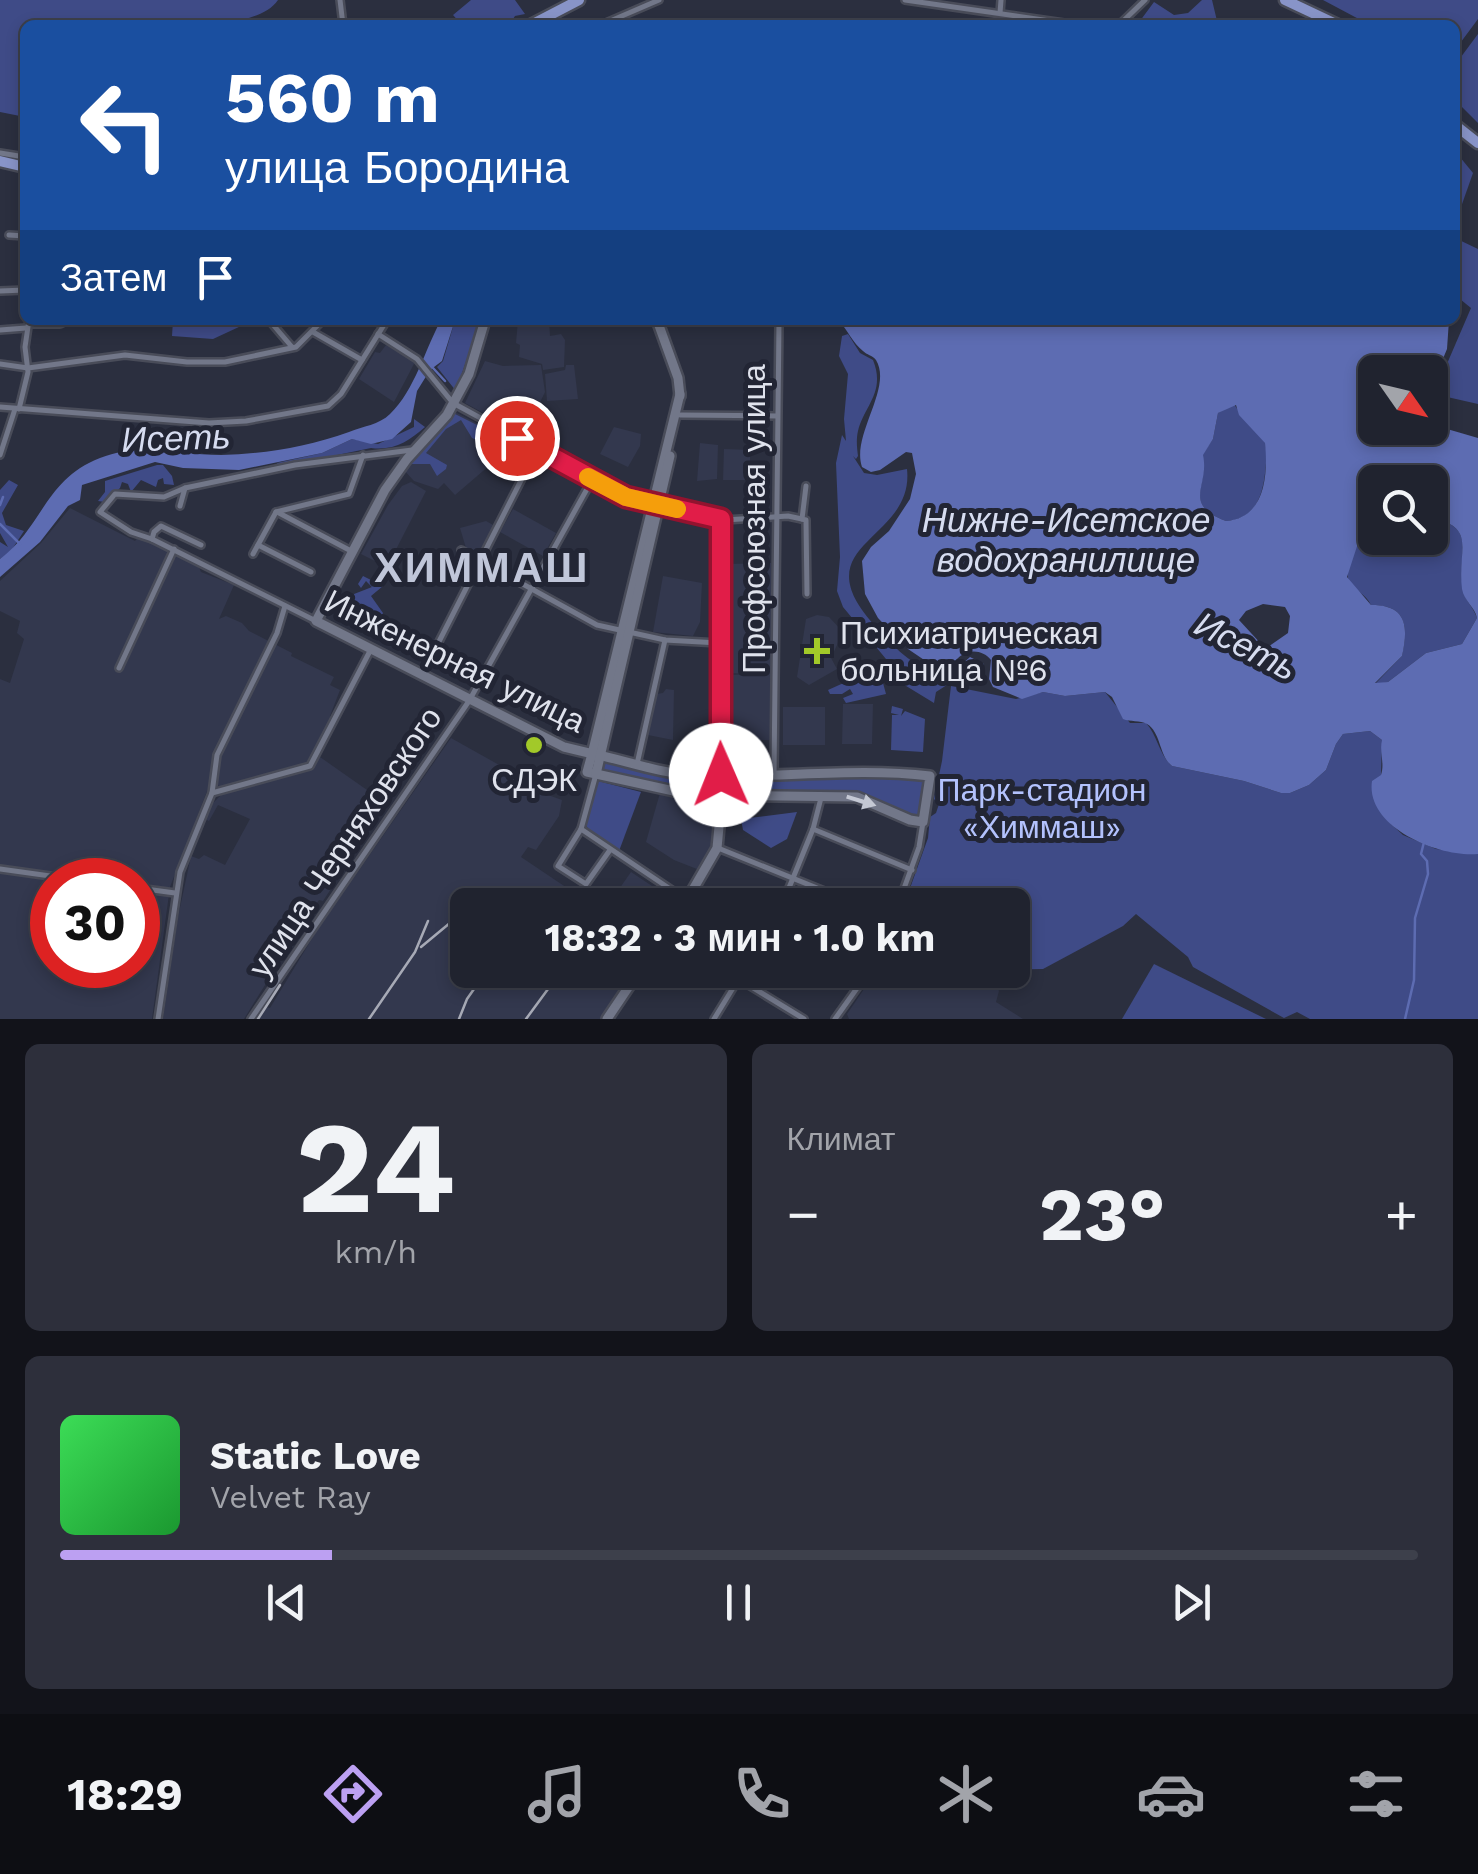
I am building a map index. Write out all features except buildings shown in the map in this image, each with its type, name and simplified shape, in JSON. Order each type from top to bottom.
[{"type":"main road","points":[[542,20],[579,0]]},
{"type":"main road","points":[[1284,0],[1327,20]]},
{"type":"street","points":[[612,20],[658,0]]},
{"type":"street","points":[[905,0],[1046,20]]},
{"type":"street","points":[[1000,13],[1001,0]]},
{"type":"street","points":[[1124,20],[1146,0]]},
{"type":"street","points":[[10,235],[20,236]]},
{"type":"street","points":[[1,455],[28,368],[28,325]]},
{"type":"street","points":[[273,325],[292,348]]},
{"type":"street","points":[[0,364],[28,368],[126,356],[225,362],[292,348],[319,325]]},
{"type":"street","points":[[0,407],[164,422],[246,421],[328,406],[341,394],[384,325]]},
{"type":"street","points":[[316,621],[385,490],[453,404],[475,357],[484,325]]},
{"type":"street","points":[[655,504],[680,415],[678,378],[659,325]]},
{"type":"street","name":"Профсоюзная улица","points":[[774,776],[779,325]]},
{"type":"street","points":[[313,332],[362,360]]},
{"type":"street","points":[[378,334],[417,359],[453,404],[626,497],[721,519],[788,516],[806,520],[807,594]]},
{"type":"street","points":[[610,850],[586,884],[558,866],[582,829],[591,773],[680,394]]},
{"type":"street","points":[[680,415],[777,416]]},
{"type":"street","points":[[180,506],[185,488],[363,454],[415,449]]},
{"type":"street","points":[[423,674],[537,449]]},
{"type":"street","points":[[253,554],[276,512],[349,494],[363,454]]},
{"type":"street","name":"улица Черняховского","points":[[251,1019],[471,698],[592,480]]},
{"type":"street","points":[[802,519],[806,486]]},
{"type":"street","name":"Инженерная улица","points":[[185,488],[164,497],[115,494],[100,512],[131,532],[174,549],[558,745],[682,774],[930,776],[924,822],[857,798],[679,794],[591,773]]},
{"type":"street","points":[[276,512],[352,552]]},
{"type":"street","points":[[696,888],[717,848],[726,794],[737,785],[726,775],[719,644],[721,519]]},
{"type":"street","points":[[152,539],[161,526],[201,545]]},
{"type":"street","points":[[258,545],[311,572]]},
{"type":"street","points":[[119,668],[174,549]]},
{"type":"street","points":[[461,550],[596,625],[666,640],[719,644]]},
{"type":"street","points":[[158,1019],[175,893],[185,856],[212,793],[218,755],[285,606]]},
{"type":"street","points":[[637,764],[666,640]]},
{"type":"street","points":[[212,793],[310,766],[371,648]]},
{"type":"street","points":[[709,776],[703,785],[710,795]]},
{"type":"street","points":[[789,888],[822,795]]},
{"type":"street","points":[[905,888],[924,822]]},
{"type":"street","points":[[582,829],[665,888]]},
{"type":"street","points":[[812,829],[912,870]]},
{"type":"street","points":[[717,848],[815,888]]},
{"type":"street","points":[[0,869],[30,873]]},
{"type":"street","points":[[160,891],[175,893]]},
{"type":"street","points":[[607,1019],[628,988]]},
{"type":"street","points":[[714,1019],[732,988]]},
{"type":"street","points":[[754,988],[804,1019]]},
{"type":"street","points":[[839,1017],[858,988]]},
{"type":"shaded area","points":[[518,325],[549,325],[550,336],[561,334],[565,340],[564,367],[543,370],[542,364],[519,357],[520,345],[516,343]]},
{"type":"shaded area","points":[[386,345],[415,362],[394,402],[359,379],[375,352],[380,353]]},
{"type":"shaded area","points":[[485,361],[503,366],[541,365],[545,392],[524,435],[465,403]]},
{"type":"shaded area","points":[[566,365],[574,365],[578,399],[547,401],[545,374],[565,370]]},
{"type":"shaded area","points":[[455,412],[496,433],[490,446],[497,459],[455,495],[444,483],[438,489],[414,481],[404,470]]},
{"type":"shaded area","points":[[614,427],[641,434],[640,446],[628,467],[600,454]]},
{"type":"shaded area","points":[[700,443],[718,445],[717,479],[697,481]]},
{"type":"shaded area","points":[[724,449],[750,450],[750,480],[723,480]]},
{"type":"shaded area","points":[[411,482],[426,491],[387,567],[361,554],[388,505],[402,486]]},
{"type":"shaded area","points":[[70,508],[135,541],[139,536],[150,541],[199,567],[201,572],[234,585],[219,619],[226,616],[242,623],[249,631],[292,653],[291,656],[334,677],[330,685],[340,690],[332,718],[309,763],[222,788],[211,781],[170,887],[160,960],[160,858],[30,858],[30,988],[156,988],[152,1019],[0,1019],[0,679],[10,683],[24,639],[17,633],[20,621],[0,611],[0,581],[41,543]]},
{"type":"shaded area","points":[[513,509],[556,533],[543,556],[500,532]]},
{"type":"shaded area","points":[[486,521],[495,526],[477,555],[466,548],[460,528]]},
{"type":"shaded area","points":[[771,563],[771,740],[761,740],[761,749],[736,749],[736,737],[727,737],[727,675],[757,674],[727,673],[726,564]]},
{"type":"shaded area","points":[[663,576],[702,583],[700,622],[693,636],[653,632]]},
{"type":"shaded area","name":"Психиатрическая больница №6","points":[[817,615],[829,617],[843,632],[831,658],[837,669],[809,685],[797,677],[806,619]]},
{"type":"shaded area","points":[[674,690],[673,740],[648,735],[656,694]]},
{"type":"shaded area","points":[[843,704],[873,704],[872,744],[842,744]]},
{"type":"shaded area","points":[[783,707],[825,707],[825,745],[783,745]]},
{"type":"shaded area","points":[[451,738],[512,769],[537,785],[537,791],[562,800],[559,816],[536,850],[528,847],[521,857],[567,888],[450,888],[450,988],[622,988],[600,1019],[258,1019],[266,1007],[270,1008],[316,932]]},
{"type":"shaded area","points":[[320,757],[387,804],[323,901],[319,900],[267,974],[270,977],[244,1019],[163,1019],[191,856],[199,859],[204,855],[225,865],[250,819],[218,805],[209,821],[204,818],[209,807],[222,794],[313,768]]},
{"type":"shaded area","points":[[660,793],[693,801],[718,800],[716,839],[702,871],[674,860],[646,842]]},
{"type":"shaded area","points":[[631,872],[655,888],[620,888]]},
{"type":"shaded area","points":[[865,988],[998,988],[996,1002],[1023,1019],[849,1019],[847,1014]]},
{"type":"green space","points":[[0,0],[278,0],[262,13],[242,20],[20,20],[20,116],[0,112]]},
{"type":"green space","points":[[471,0],[515,0],[525,14],[512,20],[458,20],[453,15]]},
{"type":"green space","points":[[1202,0],[1212,0],[1217,20],[1141,20],[1154,2],[1174,15],[1188,13]]},
{"type":"green space","points":[[1323,0],[1478,0],[1478,19],[1460,43],[1460,20],[1361,20]]},
{"type":"green space","points":[[1478,34],[1478,123],[1460,105],[1460,58]]},
{"type":"green space","points":[[1460,157],[1473,173],[1460,210]]},
{"type":"green space","points":[[1460,240],[1478,249],[1478,404],[1448,397],[1448,361],[1471,308],[1460,299]]},
{"type":"green space","points":[[173,325],[243,325],[213,339],[172,336]]},
{"type":"green space","points":[[454,325],[478,325],[456,391],[437,367],[443,361]]},
{"type":"green space","points":[[848,334],[860,353],[873,360],[877,381],[858,431],[858,456],[853,456],[864,473],[877,475],[907,469],[905,494],[894,513],[853,559],[849,577],[856,600],[893,645],[915,663],[946,674],[950,683],[936,692],[934,703],[893,678],[886,659],[843,607],[837,591],[840,557],[836,463],[842,435],[846,441],[848,374],[839,356],[842,336]]},
{"type":"green space","points":[[1234,404],[1264,440],[1266,463],[1264,483],[1253,509],[1226,521],[1212,515],[1201,501],[1202,455],[1213,439],[1218,413]]},
{"type":"green space","points":[[455,414],[495,434],[489,433],[484,443],[472,438],[461,420],[446,429],[426,453],[447,465],[446,469],[437,476],[430,464],[411,464]]},
{"type":"green space","points":[[414,419],[425,427],[394,446],[279,467],[277,463],[322,453],[352,439],[378,444],[414,427]]},
{"type":"green space","points":[[163,465],[174,485],[164,484],[163,478],[156,487],[141,480],[131,492],[128,484],[122,482],[105,502],[98,501],[105,492],[105,481]]},
{"type":"green space","points":[[9,480],[18,485],[2,513],[6,525],[24,531],[11,551],[0,559],[0,542],[8,547],[0,533],[0,490]]},
{"type":"green space","points":[[1448,524],[1455,527],[1462,542],[1463,589],[1477,618],[1462,644],[1426,653],[1388,682],[1374,685],[1402,656],[1404,626],[1398,613],[1371,605],[1349,581],[1348,571],[1357,543],[1358,555],[1448,555]]},
{"type":"green space","points":[[363,576],[383,586],[371,596],[383,613],[376,631],[367,626],[372,624],[351,614],[357,603],[373,610],[353,600],[354,594],[372,587],[366,581],[361,588],[358,584]]},
{"type":"green space","points":[[848,681],[883,683],[886,694],[846,703],[843,698],[853,694],[850,689],[830,694],[828,690]]},
{"type":"green space","name":"Парк-стадион «Химмаш»","points":[[951,686],[1016,699],[1043,692],[1065,696],[1105,692],[1130,723],[1146,723],[1172,766],[1281,793],[1309,785],[1326,770],[1343,734],[1370,731],[1382,740],[1381,775],[1391,824],[1403,835],[1436,849],[1478,854],[1478,1019],[1310,1019],[1297,1012],[1284,1018],[1193,967],[1188,957],[1136,914],[1123,926],[1043,969],[1030,969],[1030,888],[910,888],[928,838],[930,817],[939,804],[934,799]]},
{"type":"green space","points":[[892,706],[903,709],[901,716],[905,711],[925,719],[923,752],[891,750],[892,715],[899,715],[891,713]]},
{"type":"green space","points":[[606,758],[703,778],[703,791],[692,792],[602,771],[601,761]]},
{"type":"green space","points":[[739,779],[925,781],[919,816],[859,796],[740,791]]},
{"type":"green space","points":[[598,781],[641,792],[619,851],[591,834],[586,825]]},
{"type":"green space","points":[[797,812],[787,839],[771,848],[743,830],[741,819]]},
{"type":"green space","points":[[1154,964],[1266,1019],[1122,1019]]},
{"type":"water","points":[[439,325],[453,325],[442,361],[430,370],[417,391],[411,422],[392,439],[371,444],[352,439],[322,453],[239,470],[183,468],[155,462],[82,485],[80,500],[68,506],[40,542],[0,577],[0,559],[26,533],[55,491],[82,467],[100,458],[145,450],[221,455],[317,442],[381,421],[399,404]]},
{"type":"water","name":"Нижне-Исетское водохранилище","points":[[843,325],[1449,325],[1445,355],[1358,355],[1358,445],[1448,445],[1448,429],[1478,438],[1478,854],[1426,845],[1408,837],[1380,813],[1373,798],[1372,781],[1381,775],[1382,740],[1370,731],[1343,734],[1326,770],[1309,785],[1281,793],[1172,766],[1152,728],[1123,719],[1112,697],[1105,692],[1065,696],[1043,692],[1022,699],[993,687],[989,679],[991,660],[982,653],[966,653],[953,664],[960,666],[970,657],[984,664],[977,683],[959,679],[959,669],[936,668],[908,649],[878,618],[865,594],[862,561],[910,499],[916,474],[912,453],[906,452],[880,470],[871,472],[862,467],[862,441],[879,384],[876,360],[859,348]],"holes":[[[1236,405],[1239,415],[1265,443],[1265,480],[1257,503],[1239,518],[1226,521],[1212,515],[1204,508],[1200,493],[1203,455],[1213,439],[1218,413]],[[1358,465],[1448,465],[1448,524],[1455,527],[1462,542],[1462,589],[1477,618],[1462,644],[1426,653],[1388,682],[1375,683],[1402,656],[1405,635],[1398,613],[1371,605],[1347,577],[1358,543]],[[1263,604],[1285,607],[1290,616],[1288,633],[1268,647],[1239,620],[1246,611]]]},
{"type":"waterway","points":[[433,368],[445,381]]},
{"type":"waterway","points":[[0,505],[3,497]]},
{"type":"waterway","points":[[0,524],[20,544]]},
{"type":"waterway","points":[[1405,1019],[1414,980],[1415,918],[1428,874],[1427,861],[1421,854],[1424,842]]},
{"type":"railway","points":[[369,1019],[415,952],[428,921]]},
{"type":"railway","points":[[421,947],[450,923]]},
{"type":"railway","points":[[258,1019],[280,985]]},
{"type":"railway","points":[[459,1019],[475,988]]},
{"type":"railway","points":[[526,1019],[549,988]]},
{"type":"slow traffic","points":[[588,477],[626,497],[677,509]]},
{"type":"place","name":"Психиатрическая больница №6","points":[[817,651]]},
{"type":"place","name":"СДЭК","points":[[534,745]]},
{"type":"district","name":"ХИММАШ","points":[[482,567]]},
{"type":"route","points":[[517,438],[626,497],[721,519],[721,775]]},
{"type":"water label","name":"Исеть","points":[[176,438]]},
{"type":"water label","name":"Исеть","points":[[1246,646]]}]
